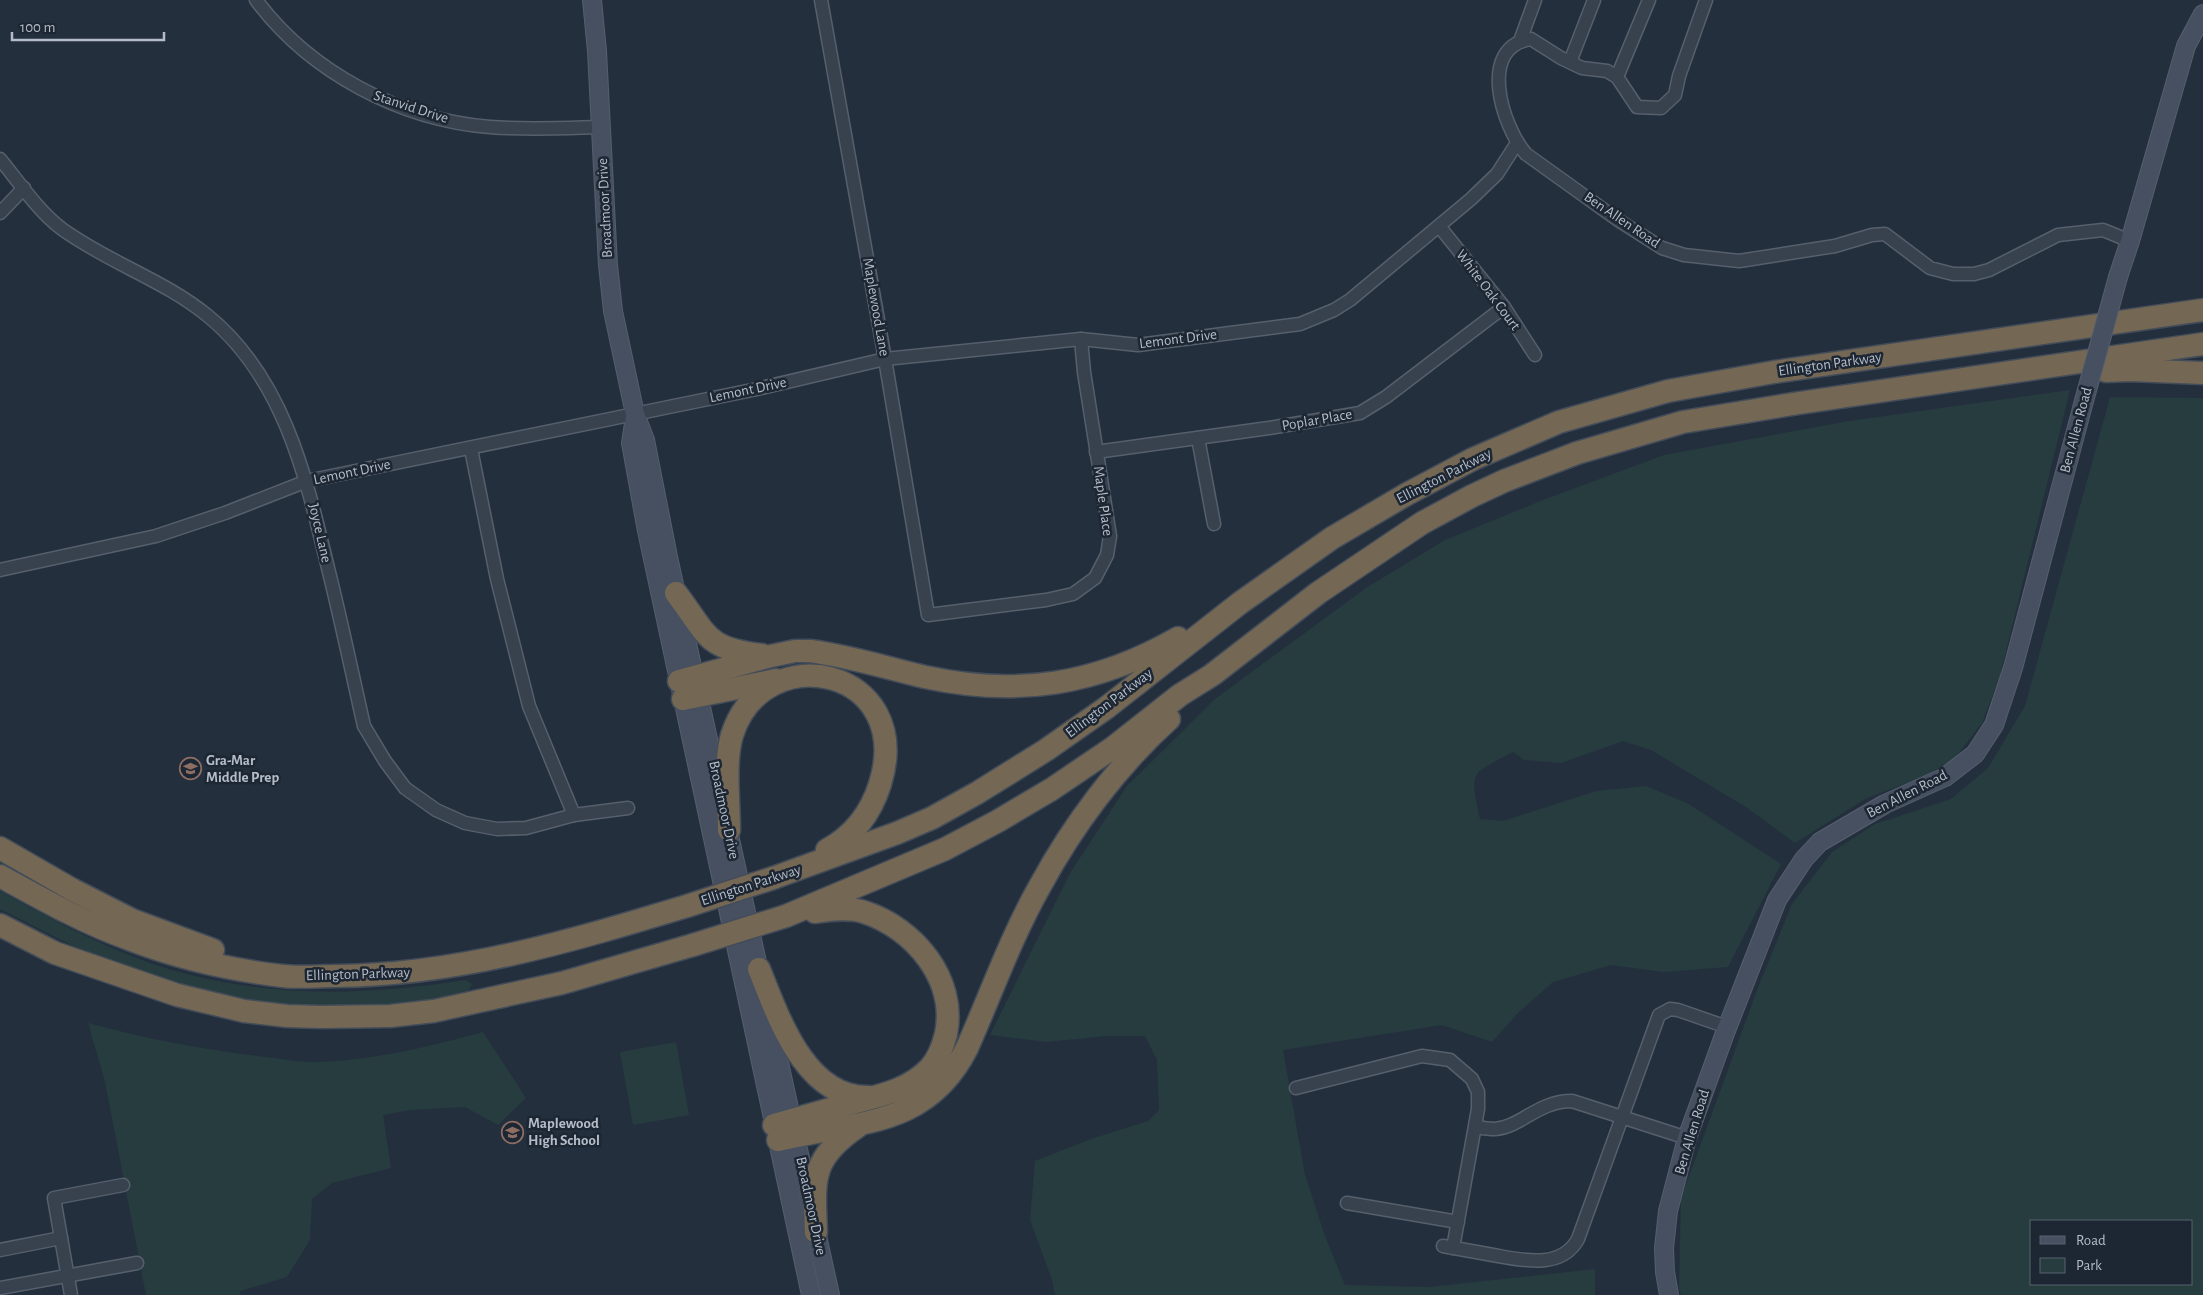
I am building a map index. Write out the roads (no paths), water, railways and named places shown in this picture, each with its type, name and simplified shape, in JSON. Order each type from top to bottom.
[{"type":"highway","points":[[2030,336],[2162,306],[2203,294]]},
{"type":"highway","name":"Ellington Parkway","points":[[0,876],[97,927],[174,954],[206,962],[285,976],[382,976],[471,964],[535,950],[687,906],[773,878],[897,833],[932,818],[977,793],[1046,750],[1106,708],[1240,603],[1332,538],[1406,494],[1473,458],[1560,422],[1668,391],[1774,372],[2203,310]]},
{"type":"highway","name":"Ellington Parkway","points":[[0,925],[55,953],[147,986],[244,1011],[287,1016],[343,1018],[411,1015],[562,983],[786,916],[914,864],[998,821],[1084,768],[1114,747],[1180,695],[1212,675],[1318,593],[1391,544],[1458,503],[1504,481],[1578,453],[1683,422],[1798,403],[2203,344]]},
{"type":"highway","points":[[1966,380],[2130,370],[2203,373]]},
{"type":"highway","points":[[676,593],[699,627],[718,644],[733,651],[771,656]]},
{"type":"highway","points":[[689,688],[771,656],[795,651],[810,651],[968,684],[1012,687],[1046,685],[1068,681],[1126,664],[1161,648],[1240,603]]},
{"type":"highway","points":[[785,1130],[861,1124],[907,1110],[931,1096],[951,1075],[967,1048],[1040,885],[1074,831],[1128,762],[1195,696],[1212,675]]},
{"type":"highway","points":[[689,688],[796,676],[826,677],[841,681],[855,688],[876,711],[882,724],[886,752],[877,793],[871,806],[850,835],[837,845],[773,878]]},
{"type":"highway","points":[[729,830],[729,750],[736,724],[753,700],[772,685],[796,676]]},
{"type":"highway","points":[[0,848],[73,890],[132,920],[210,950],[290,966],[382,976]]},
{"type":"highway","points":[[785,1130],[895,1091],[912,1083],[931,1067],[939,1056],[947,1028],[948,1004],[935,971],[923,951],[904,933],[891,924],[862,911],[828,910],[786,916]]},
{"type":"highway","points":[[0,936],[55,953]]},
{"type":"highway","points":[[759,968],[793,1047],[808,1067],[832,1086],[862,1097],[875,1097]]},
{"type":"highway","points":[[816,1232],[815,1184],[818,1172],[831,1148],[861,1124]]},
{"type":"main road","name":"Broadmoor Drive","points":[[592,0],[608,265],[621,352],[635,414],[645,440],[676,593],[689,688],[729,830],[759,968],[811,1295]]},
{"type":"main road","name":"Ben Allen Road","points":[[1669,1295],[1665,1272],[1664,1248],[1668,1211],[1687,1138],[1727,1027],[1777,900],[1804,859],[1820,842],[1854,820],[1945,777],[1975,754],[1994,726],[2013,668],[2118,277],[2186,46],[2203,14]]},
{"type":"main road","name":"Broadmoor Drive","points":[[635,414],[631,443],[689,688],[785,1130],[816,1232],[830,1295]]},
{"type":"street","name":"Stanvid Drive","points":[[256,0],[264,11],[309,55],[356,88],[408,109],[452,121],[489,127],[536,129],[600,126]]},
{"type":"street","name":"Maplewood Lane","points":[[821,0],[885,359],[928,615]]},
{"type":"street","points":[[1520,41],[1535,0]]},
{"type":"street","points":[[1570,62],[1594,0]]},
{"type":"street","points":[[1617,77],[1649,0]]},
{"type":"street","points":[[1520,41],[1531,39],[1582,68],[1607,71],[1617,77],[1637,107],[1661,108],[1675,95],[1679,76],[1706,0]]},
{"type":"street","name":"Ben Allen Road","points":[[1520,41],[1506,54],[1498,76],[1501,104],[1517,143],[1526,154],[1618,220],[1662,248],[1684,254],[1739,261],[1835,246],[1872,234],[1885,234],[1930,268],[1953,274],[1974,274],[1989,270],[2058,235],[2103,230],[2130,241]]},
{"type":"street","name":"Lemont Drive","points":[[0,570],[156,536],[225,513],[307,481],[758,389],[885,359],[1082,339],[1138,345],[1300,324],[1334,310],[1350,300],[1440,226],[1497,174],[1517,143]]},
{"type":"street","name":"Joyce Lane","points":[[0,158],[46,214],[61,228],[102,256],[171,289],[210,317],[243,351],[264,382],[282,416],[307,481],[364,726],[385,761],[405,788],[436,810],[465,823],[497,829],[526,828],[574,815],[628,808]]},
{"type":"street","points":[[0,213],[24,188]]},
{"type":"street","name":"White Oak Court","points":[[1440,226],[1504,307],[1534,355]]},
{"type":"street","name":"Poplar Place","points":[[1096,452],[1360,413],[1386,398],[1504,307]]},
{"type":"street","name":"Maple Place","points":[[928,615],[1046,600],[1073,594],[1095,578],[1107,555],[1110,536],[1084,372],[1082,339]]},
{"type":"street","points":[[1198,438],[1214,524]]},
{"type":"street","points":[[471,449],[497,579],[529,706],[574,815]]},
{"type":"street","points":[[1296,1088],[1422,1056],[1450,1060],[1472,1079],[1478,1092],[1476,1127],[1458,1222],[1448,1247],[1538,1261],[1558,1257],[1570,1250],[1578,1239],[1659,1015],[1664,1011],[1678,1010],[1727,1027]]},
{"type":"street","points":[[1476,1127],[1496,1129],[1507,1126],[1546,1105],[1559,1102],[1580,1102],[1687,1138]]},
{"type":"street","points":[[71,1295],[54,1198],[124,1185]]},
{"type":"street","points":[[1347,1204],[1458,1222]]},
{"type":"street","points":[[0,1250],[61,1238]]},
{"type":"street","points":[[0,1288],[137,1263]]},
{"type":"place","name":"Gra-Mar Middle Prep","points":[[190,769]]},
{"type":"place","name":"Maplewood High School","points":[[512,1132]]}]
